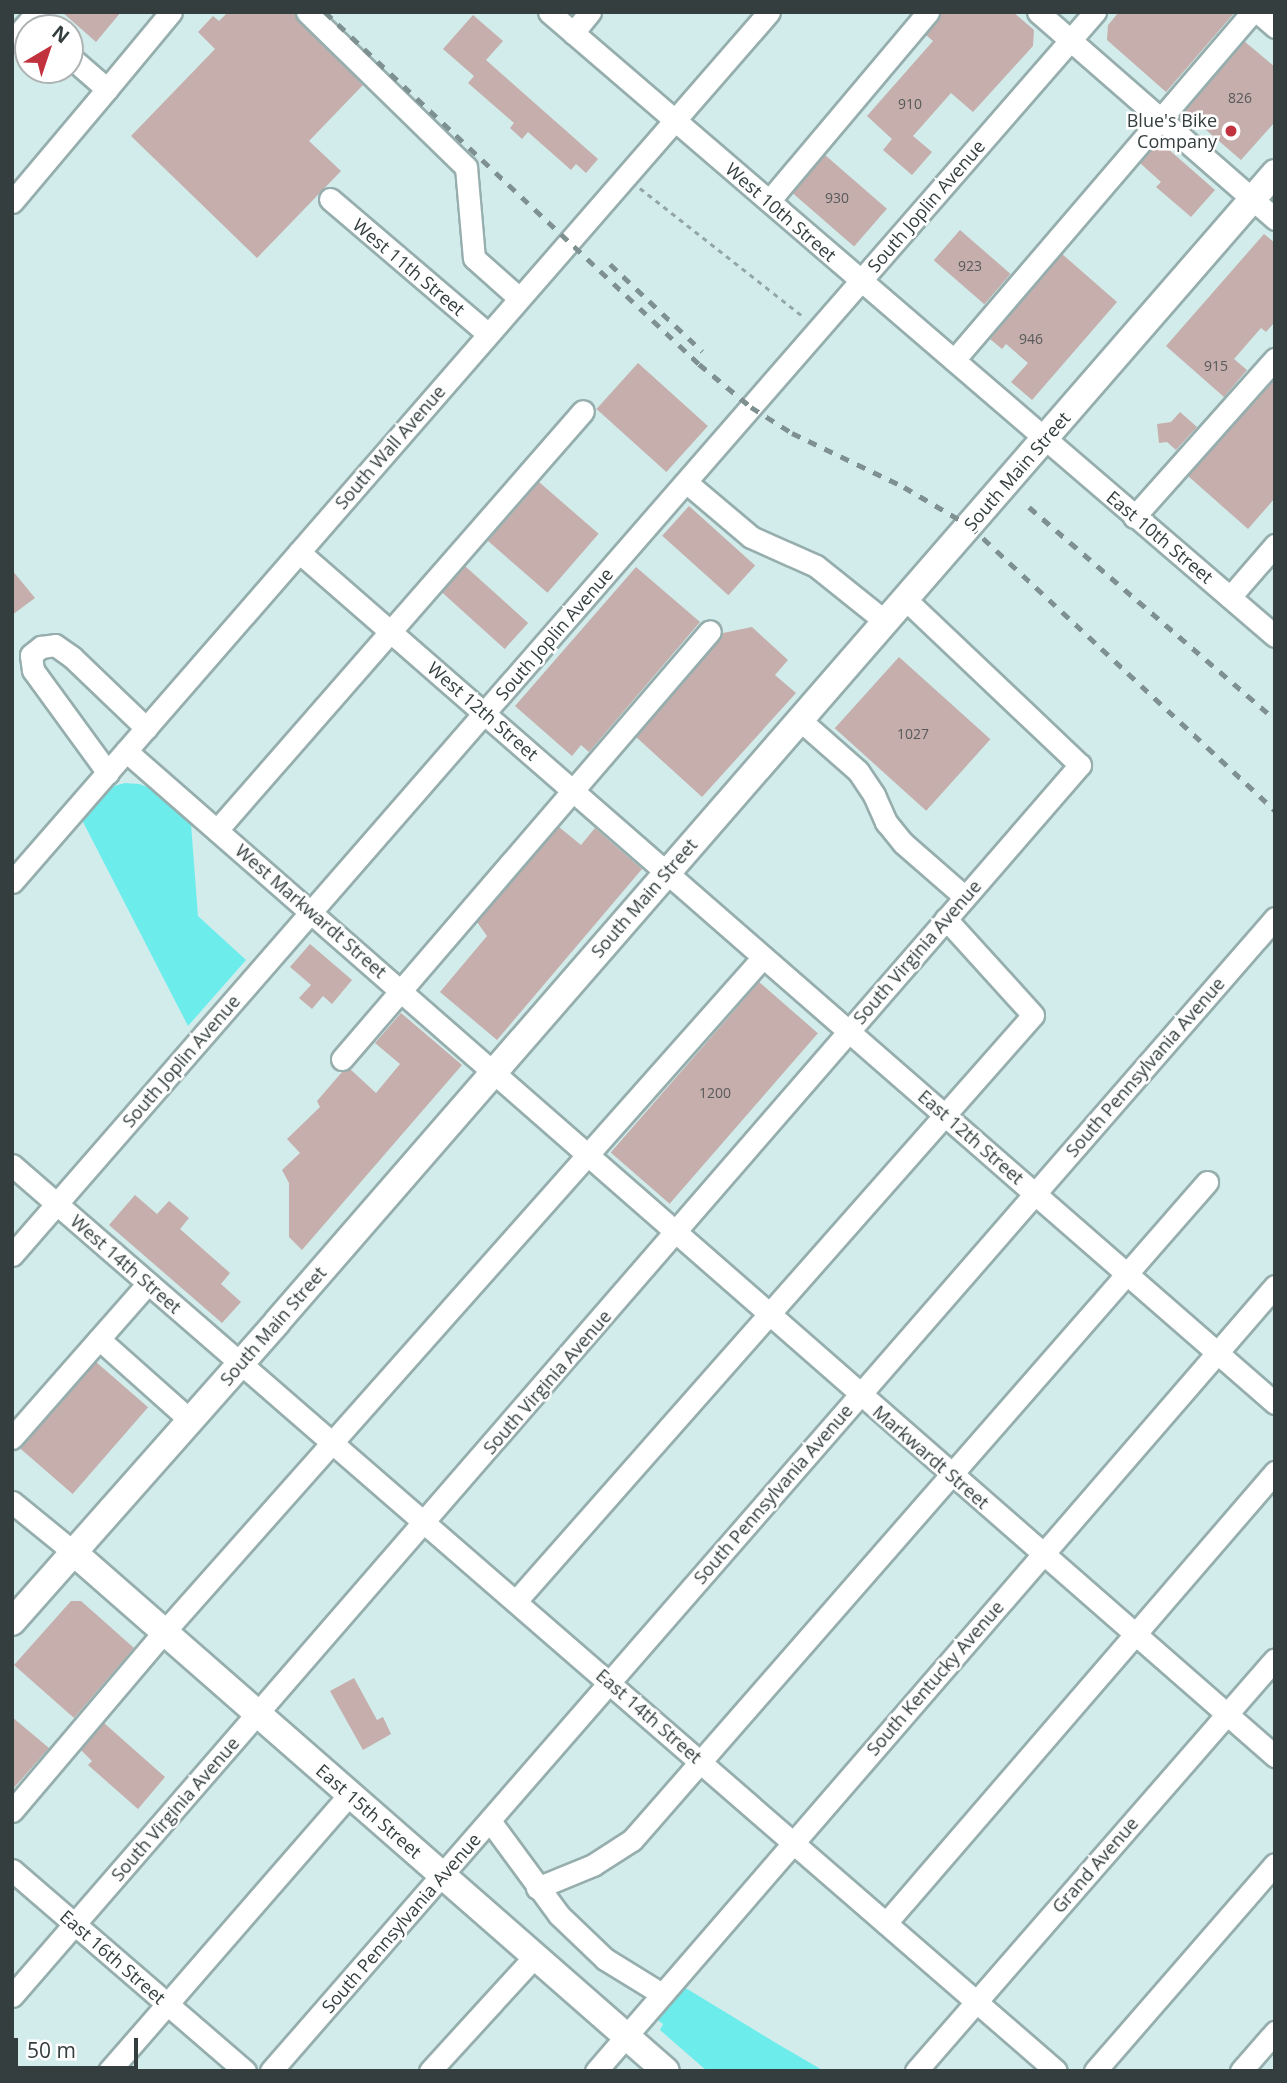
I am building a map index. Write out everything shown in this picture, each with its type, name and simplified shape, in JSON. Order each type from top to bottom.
[{"type":"main road","name":"South Main Street","points":[[12,1622],[241,1363],[1275,173]]},
{"type":"main road","name":"East 15th Street","points":[[72,1551],[666,2071]]},
{"type":"street","points":[[12,202],[171,12]]},
{"type":"street","points":[[307,12],[466,167],[474,258],[519,298]]},
{"type":"street","name":"West 10th Street","points":[[549,12],[1045,439]]},
{"type":"street","points":[[573,33],[590,12]]},
{"type":"street","name":"South Wall Avenue","points":[[15,872],[107,773],[769,12]]},
{"type":"street","points":[[769,201],[928,12]]},
{"type":"street","points":[[1038,12],[1275,219]]},
{"type":"street","name":"South Joplin Avenue","points":[[12,1255],[1095,12]]},
{"type":"street","points":[[954,360],[1252,12]]},
{"type":"street","points":[[1258,12],[1275,27]]},
{"type":"street","points":[[84,69],[107,89]]},
{"type":"street","name":"West 11th Street","points":[[330,199],[488,334]]},
{"type":"street","points":[[1134,517],[1275,359]]},
{"type":"street","points":[[217,830],[583,411]]},
{"type":"street","name":"East 10th Street","points":[[1045,439],[1275,636]]},
{"type":"street","points":[[686,482],[751,537],[816,566],[886,622]]},
{"type":"street","points":[[1230,597],[1275,545]]},
{"type":"street","name":"West 12th Street","points":[[299,552],[666,872]]},
{"type":"street","name":"South Virginia Avenue","points":[[12,1996],[677,1233],[848,1031],[1080,765],[905,599]]},
{"type":"street","points":[[342,1059],[710,631]]},
{"type":"street","points":[[107,773],[23,672],[31,656],[41,648],[55,645],[72,657],[146,728]]},
{"type":"street","points":[[800,720],[858,771],[874,795],[886,822],[904,843],[965,897]]},
{"type":"street","name":"West Markwardt Street","points":[[126,751],[495,1071]]},
{"type":"street","name":"East 12th Street","points":[[666,872],[1275,1403]]},
{"type":"street","name":"South Pennsylvania Avenue","points":[[271,2071],[1275,918]]},
{"type":"street","points":[[516,1601],[1033,1015],[946,919]]},
{"type":"street","points":[[12,1811],[164,1632],[764,957]]},
{"type":"street","name":"Markwardt Street","points":[[495,1071],[951,1475],[1275,1756]]},
{"type":"street","name":"West 14th Street","points":[[12,1165],[241,1363]]},
{"type":"street","points":[[537,1888],[593,1865],[632,1840],[1207,1182]]},
{"type":"street","points":[[12,1438],[148,1283]]},
{"type":"street","name":"South Kentucky Avenue","points":[[596,2071],[792,1841],[1275,1286]]},
{"type":"street","points":[[99,1339],[190,1420]]},
{"type":"street","name":"East 14th Street","points":[[241,1363],[1056,2071]]},
{"type":"street","points":[[886,1923],[1275,1472]]},
{"type":"street","points":[[12,1502],[72,1551]]},
{"type":"street","name":"Grand Avenue","points":[[916,2071],[1275,1660]]},
{"type":"street","points":[[109,2071],[350,1794]]},
{"type":"street","points":[[490,1821],[559,1915],[605,1959],[662,1994]]},
{"type":"street","points":[[1095,2071],[1275,1864]]},
{"type":"street","name":"East 16th Street","points":[[12,1870],[245,2071]]},
{"type":"street","points":[[430,2071],[535,1956]]},
{"type":"street","points":[[1241,2071],[1275,2032]]},
{"type":"path","points":[[626,176],[819,329]]},
{"type":"shaded area","points":[[125,783],[150,788],[191,824],[198,916],[246,960],[188,1026],[82,820],[114,786]]},
{"type":"shaded area","points":[[684,1987],[824,2071],[707,2071],[660,2030],[663,2024],[656,2019]]},
{"type":"building","points":[[62,12],[121,12],[96,42],[84,31],[84,14]]},
{"type":"building","points":[[228,12],[294,12],[298,21],[363,85],[309,141],[341,171],[257,258],[131,136],[215,49],[198,32],[213,16],[219,21]]},
{"type":"building","points":[[941,12],[1013,12],[1034,30],[1033,46],[973,112],[951,93],[913,136],[932,152],[912,175],[883,150],[892,139],[867,116],[933,41],[926,35]]},
{"type":"building","points":[[1119,12],[1235,12],[1166,92],[1107,40],[1108,25]]},
{"type":"building","points":[[473,15],[503,41],[486,60],[598,159],[586,173],[576,164],[571,170],[528,132],[522,139],[510,128],[514,123],[468,83],[474,76],[443,49]]},
{"type":"building","points":[[1244,41],[1275,67],[1275,122],[1241,160],[1184,111]]},
{"type":"building","points":[[1159,141],[1215,190],[1191,217],[1156,187],[1161,182],[1140,163]]},
{"type":"building","points":[[825,155],[887,209],[854,247],[792,193]]},
{"type":"building","points":[[960,230],[1011,274],[984,304],[934,260]]},
{"type":"building","points":[[1264,234],[1275,243],[1275,322],[1266,332],[1261,328],[1234,359],[1247,370],[1224,397],[1166,346]]},
{"type":"building","points":[[1062,254],[1117,302],[1032,400],[1011,382],[1028,363],[1006,344],[1002,349],[990,339]]},
{"type":"building","points":[[638,363],[708,426],[666,472],[597,409]]},
{"type":"building","points":[[1275,379],[1275,498],[1248,529],[1188,476]]},
{"type":"building","points":[[1180,412],[1197,427],[1176,450],[1167,442],[1159,443],[1157,424],[1171,422]]},
{"type":"building","points":[[539,482],[599,534],[547,593],[488,541]]},
{"type":"building","points":[[689,506],[755,566],[728,595],[662,536]]},
{"type":"building","points":[[465,566],[528,623],[505,649],[442,592]]},
{"type":"building","points":[[636,567],[700,622],[589,752],[581,745],[572,756],[515,706]]},
{"type":"building","points":[[12,570],[35,598],[12,615]]},
{"type":"building","points":[[752,627],[788,660],[775,675],[796,693],[702,797],[636,737],[723,633]]},
{"type":"building","points":[[899,657],[990,739],[926,811],[835,728]]},
{"type":"building","points":[[559,827],[581,845],[595,828],[642,869],[497,1040],[440,992],[487,936],[477,922]]},
{"type":"building","points":[[310,944],[352,980],[332,1004],[323,996],[312,1009],[299,998],[311,985],[290,967]]},
{"type":"building","points":[[759,982],[818,1033],[670,1204],[611,1153]]},
{"type":"building","points":[[401,1013],[462,1065],[302,1250],[289,1237],[289,1183],[282,1170],[300,1153],[287,1139],[320,1107],[317,1101],[342,1072],[350,1069],[376,1093],[400,1064],[375,1043]]},
{"type":"building","points":[[135,1195],[157,1214],[169,1201],[189,1218],[180,1229],[230,1273],[221,1284],[241,1302],[222,1323],[109,1225]]},
{"type":"building","points":[[96,1362],[148,1407],[73,1494],[21,1449]]},
{"type":"building","points":[[71,1601],[81,1601],[134,1648],[74,1718],[14,1665]]},
{"type":"building","points":[[354,1678],[377,1720],[383,1717],[391,1734],[363,1750],[330,1691]]},
{"type":"building","points":[[12,1717],[49,1748],[12,1790]]},
{"type":"building","points":[[104,1723],[165,1777],[138,1809],[88,1765],[92,1761],[81,1750]]},
{"type":"railway","points":[[325,12],[699,364],[751,407],[792,433],[904,487],[970,526],[1275,810]]},
{"type":"railway","points":[[610,264],[702,351]]},
{"type":"railway","points":[[1029,507],[1275,719]]},
{"type":"place","name":"Blue's Bike Company","points":[[1231,131]]}]
